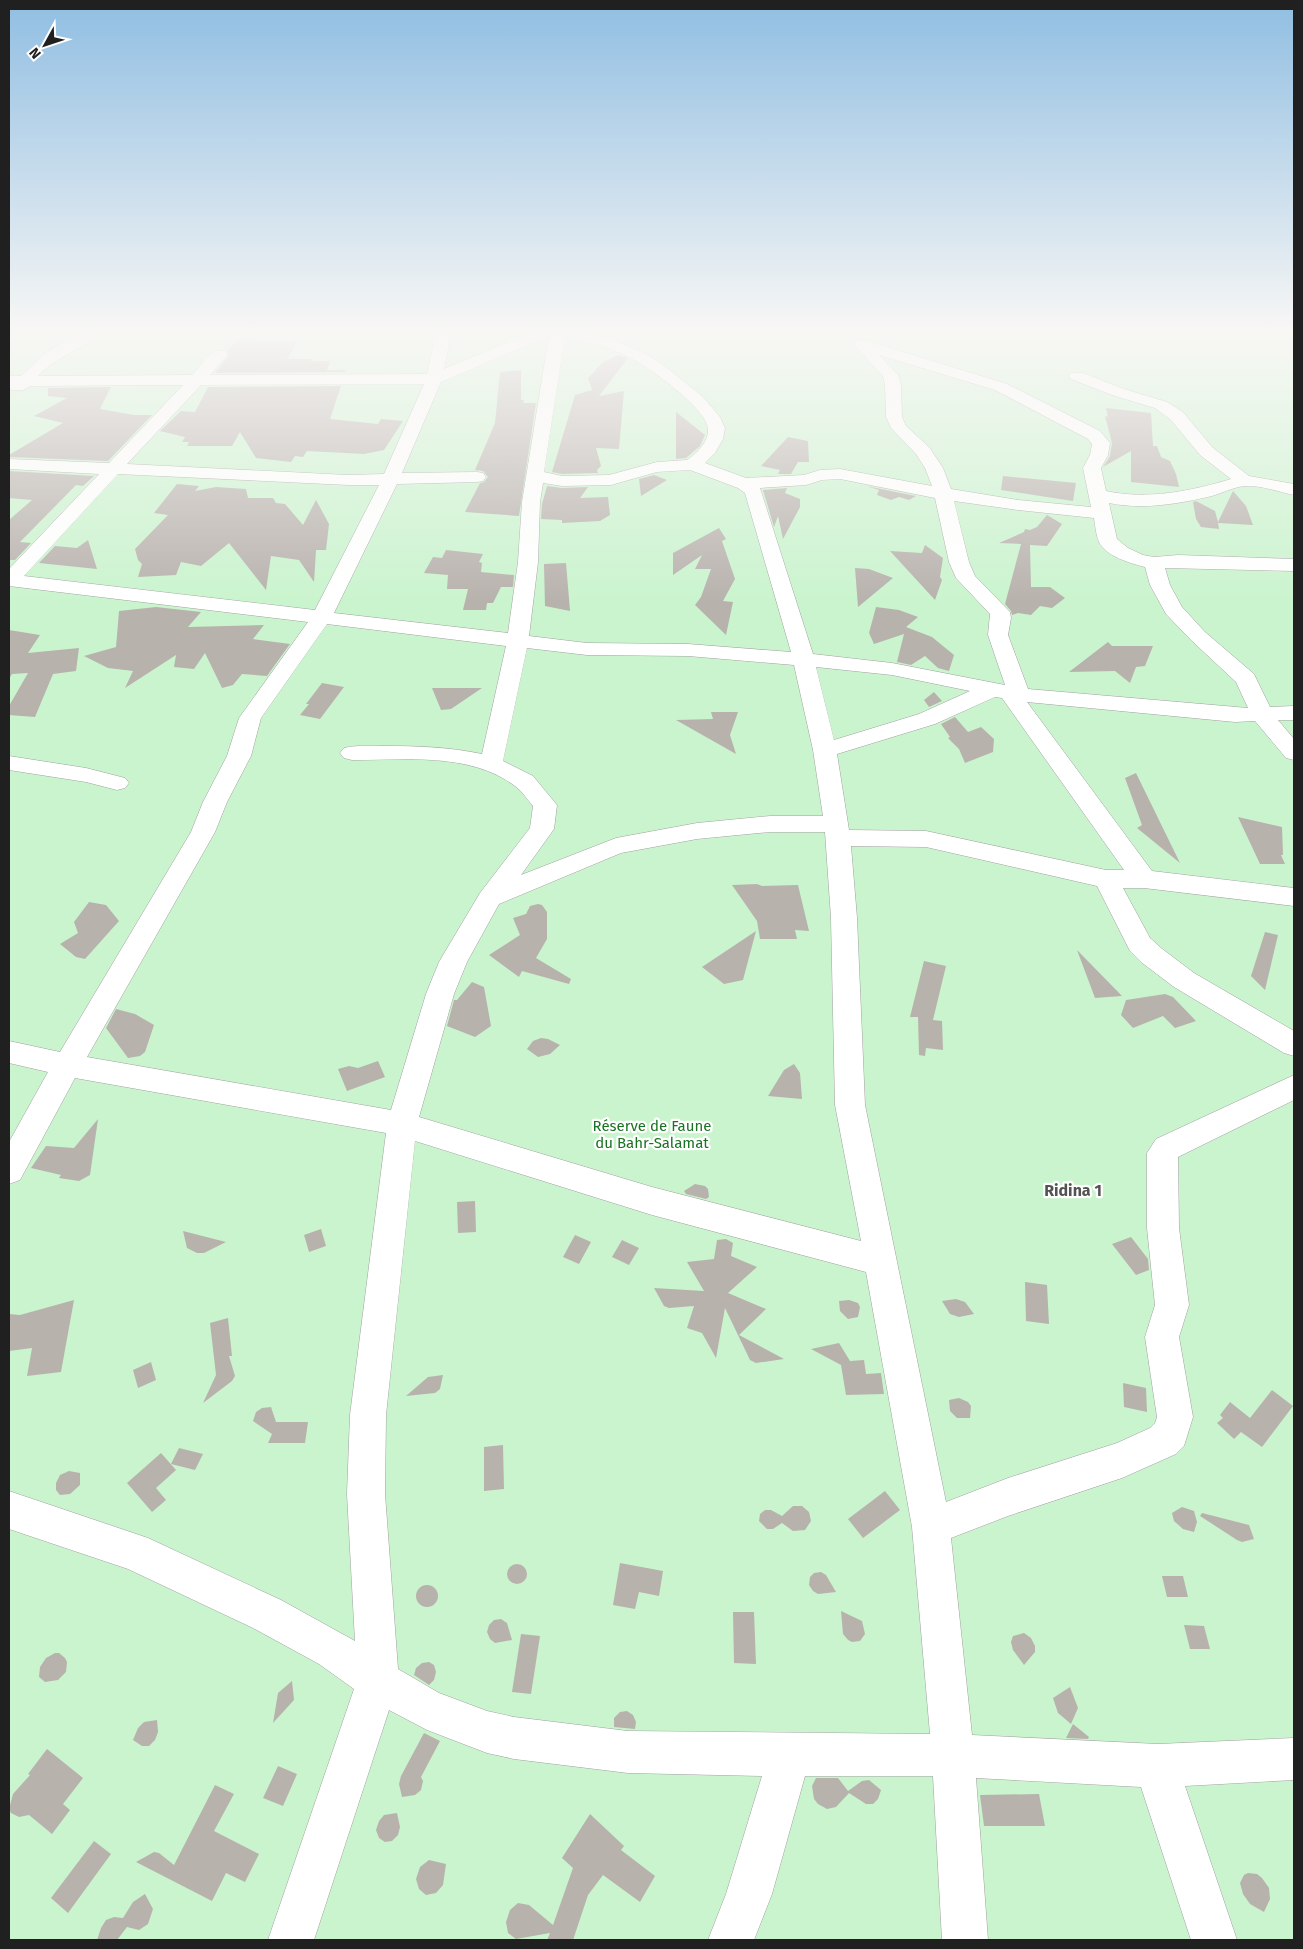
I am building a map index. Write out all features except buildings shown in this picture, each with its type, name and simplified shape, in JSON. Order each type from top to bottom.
[{"type":"street","points":[[9,580],[159,420]]},
{"type":"street","points":[[9,1171],[67,1065],[204,832],[215,802],[239,756],[250,718],[321,618],[390,480],[416,420]]},
{"type":"street","points":[[491,764],[518,639],[528,562],[531,502],[544,420]]},
{"type":"street","points":[[692,465],[714,443],[717,428],[715,420]]},
{"type":"street","points":[[896,420],[906,436],[923,451],[934,468],[944,493],[959,562],[966,578],[1000,612],[998,636],[1007,693],[1144,879]]},
{"type":"street","points":[[1065,420],[1094,435],[1101,443],[1099,455],[1092,468],[1108,541],[1121,552],[1137,559],[1154,563],[1178,561],[1294,565]]},
{"type":"street","points":[[1181,420],[1206,451],[1244,481]]},
{"type":"street","points":[[9,464],[390,480],[477,477]]},
{"type":"street","points":[[536,476],[562,481],[611,480],[657,467],[692,465],[744,484],[753,492],[804,661],[825,750],[837,831],[844,918],[850,1105],[915,1434],[931,1527],[953,1755],[965,1940]]},
{"type":"street","points":[[744,484],[806,480],[832,473],[884,484],[1018,505],[1099,504],[1114,500],[1140,501],[1211,491],[1244,481],[1284,486],[1294,490]]},
{"type":"street","points":[[1154,563],[1160,585],[1173,610],[1198,636],[1246,679],[1262,715],[1294,753]]},
{"type":"street","points":[[9,580],[321,618],[518,639],[588,649],[688,650],[892,669],[1007,693],[1160,709],[1235,715],[1294,713]]},
{"type":"street","points":[[825,750],[1007,693]]},
{"type":"street","points":[[291,1940],[378,1681],[366,1494],[368,1415],[402,1124],[440,994],[453,962],[489,899],[528,850],[542,828],[544,805],[523,780],[491,764],[444,754],[352,753]]},
{"type":"street","points":[[9,763],[86,775],[117,783]]},
{"type":"street","points":[[489,899],[616,846],[651,838],[770,824],[943,841],[1106,879],[1144,879],[1294,897]]},
{"type":"street","points":[[1106,879],[1140,944],[1151,955],[1184,980],[1294,1045]]},
{"type":"street","points":[[9,1052],[67,1065],[402,1124],[652,1202],[880,1261]]},
{"type":"street","points":[[931,1527],[1008,1496],[1122,1460],[1163,1441],[1171,1433],[1175,1417],[1162,1337],[1172,1305],[1163,1228],[1162,1152],[1166,1148],[1294,1087]]},
{"type":"street","points":[[9,1510],[134,1552],[258,1609],[333,1650],[378,1681],[427,1709],[486,1732],[514,1738],[628,1752],[790,1755],[953,1755],[1158,1766],[1294,1760]]},
{"type":"street","points":[[731,1940],[749,1894],[790,1755]]},
{"type":"street","points":[[1158,1766],[1167,1804],[1214,1940]]},
{"type":"green space","name":"Réserve de Faune du Bahr-Salamat","points":[[9,420],[1294,420],[1294,1940],[9,1940]]},
{"type":"district","name":"Ridina 1","points":[[1073,1190]]}]
